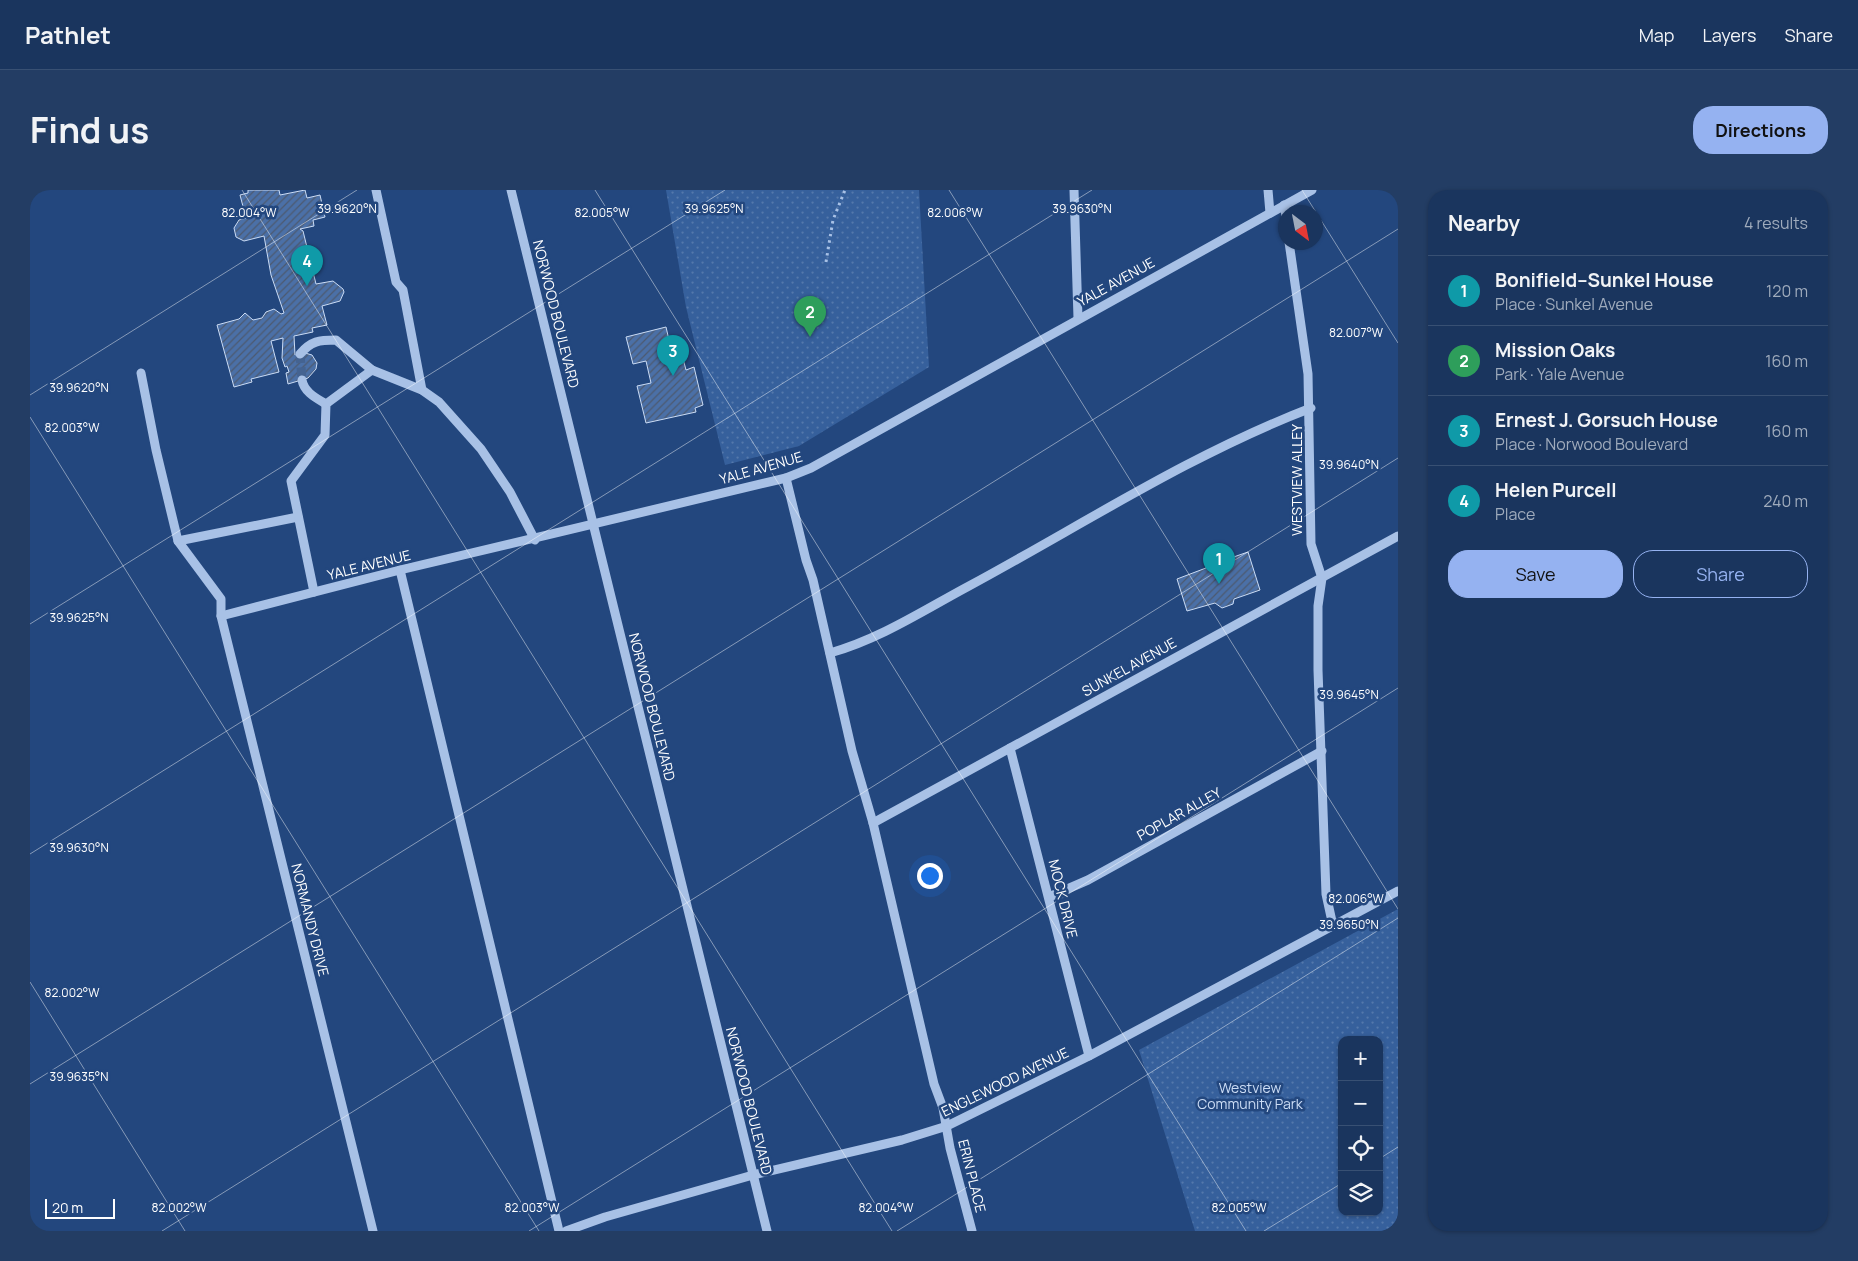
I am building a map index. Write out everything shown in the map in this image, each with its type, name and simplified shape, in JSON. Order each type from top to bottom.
[{"type":"street","points":[[376,190],[396,282],[403,290],[422,390]]},
{"type":"street","name":"NORWOOD BOULEVARD","points":[[511,190],[767,1231]]},
{"type":"street","points":[[1074,190],[1078,318]]},
{"type":"street","points":[[1268,190],[1270,214]]},
{"type":"street","name":"YALE AVENUE","points":[[1284,205],[1312,190]]},
{"type":"street","name":"YALE AVENUE","points":[[221,616],[400,570],[535,540],[786,478],[811,468],[1078,318],[1278,209]]},
{"type":"street","name":"WESTVIEW ALLEY","points":[[1290,250],[1311,408],[1311,544],[1322,578],[1318,606],[1326,894],[1333,926]]},
{"type":"street","points":[[300,354],[308,344],[321,340],[336,340],[372,370],[422,390],[439,402],[481,449],[510,492],[535,540]]},
{"type":"street","points":[[326,404],[372,370]]},
{"type":"street","points":[[141,373],[156,450],[178,541],[298,517]]},
{"type":"street","points":[[302,380],[303,385],[312,395],[326,404]]},
{"type":"street","points":[[314,592],[291,481],[325,435],[326,404]]},
{"type":"street","points":[[830,652],[860,644],[995,572],[1127,497],[1272,423],[1311,408]]},
{"type":"street","name":"ERIN PLACE","points":[[786,478],[830,652],[852,751],[873,822],[934,1084],[947,1126],[950,1148],[972,1231]]},
{"type":"street","name":"SUNKEL AVENUE","points":[[873,822],[1398,536]]},
{"type":"street","name":"NORMANDY DRIVE","points":[[178,541],[221,599],[221,616],[373,1231]]},
{"type":"street","points":[[400,570],[559,1231]]},
{"type":"street","name":"MOCK DRIVE","points":[[1010,748],[1089,1056]]},
{"type":"street","name":"POPLAR ALLEY","points":[[1049,897],[1088,880],[1322,751]]},
{"type":"street","name":"ENGLEWOOD AVENUE","points":[[566,1231],[605,1217],[753,1175],[902,1140],[947,1126],[1089,1056],[1398,892]]},
{"type":"path","points":[[826,262],[833,220],[845,190]]},
{"type":"green space","points":[[666,190],[919,190],[929,367],[799,446],[725,465],[686,307]]},
{"type":"green space","name":"Westview Community Park","points":[[1398,909],[1398,1231],[1195,1231],[1139,1050]]},
{"type":"building","points":[[248,190],[279,190],[280,195],[305,190],[307,198],[320,195],[325,217],[313,220],[314,226],[300,229],[303,231],[316,284],[333,281],[344,292],[340,301],[322,306],[327,325],[312,328],[313,332],[294,336],[295,355],[305,353],[312,355],[317,363],[316,369],[308,378],[288,384],[286,373],[289,372],[282,358],[283,338],[271,341],[279,372],[251,379],[252,382],[234,387],[217,325],[239,319],[245,313],[253,320],[262,318],[266,312],[274,309],[281,314],[284,313],[271,275],[264,236],[244,241],[236,237],[234,228],[239,220],[246,218],[240,195],[248,193]]},
{"type":"building","points":[[666,327],[672,353],[681,351],[686,370],[694,367],[703,405],[695,408],[696,412],[646,423],[637,386],[651,383],[646,361],[633,364],[626,337]]},
{"type":"building","points":[[1248,552],[1260,590],[1234,599],[1233,604],[1222,608],[1215,603],[1187,611],[1177,579],[1206,568],[1208,562],[1218,559],[1222,561]]},
{"type":"tunnel","points":[[300,354],[302,380]]},
{"type":"place","name":"Helen Purcell","points":[[307,286]]},
{"type":"place","name":"Mission Oaks","points":[[810,337]]},
{"type":"place","name":"Ernest J. Gorsuch House","points":[[673,376]]},
{"type":"place","name":"Bonifield–Sunkel House","points":[[1219,584]]}]
